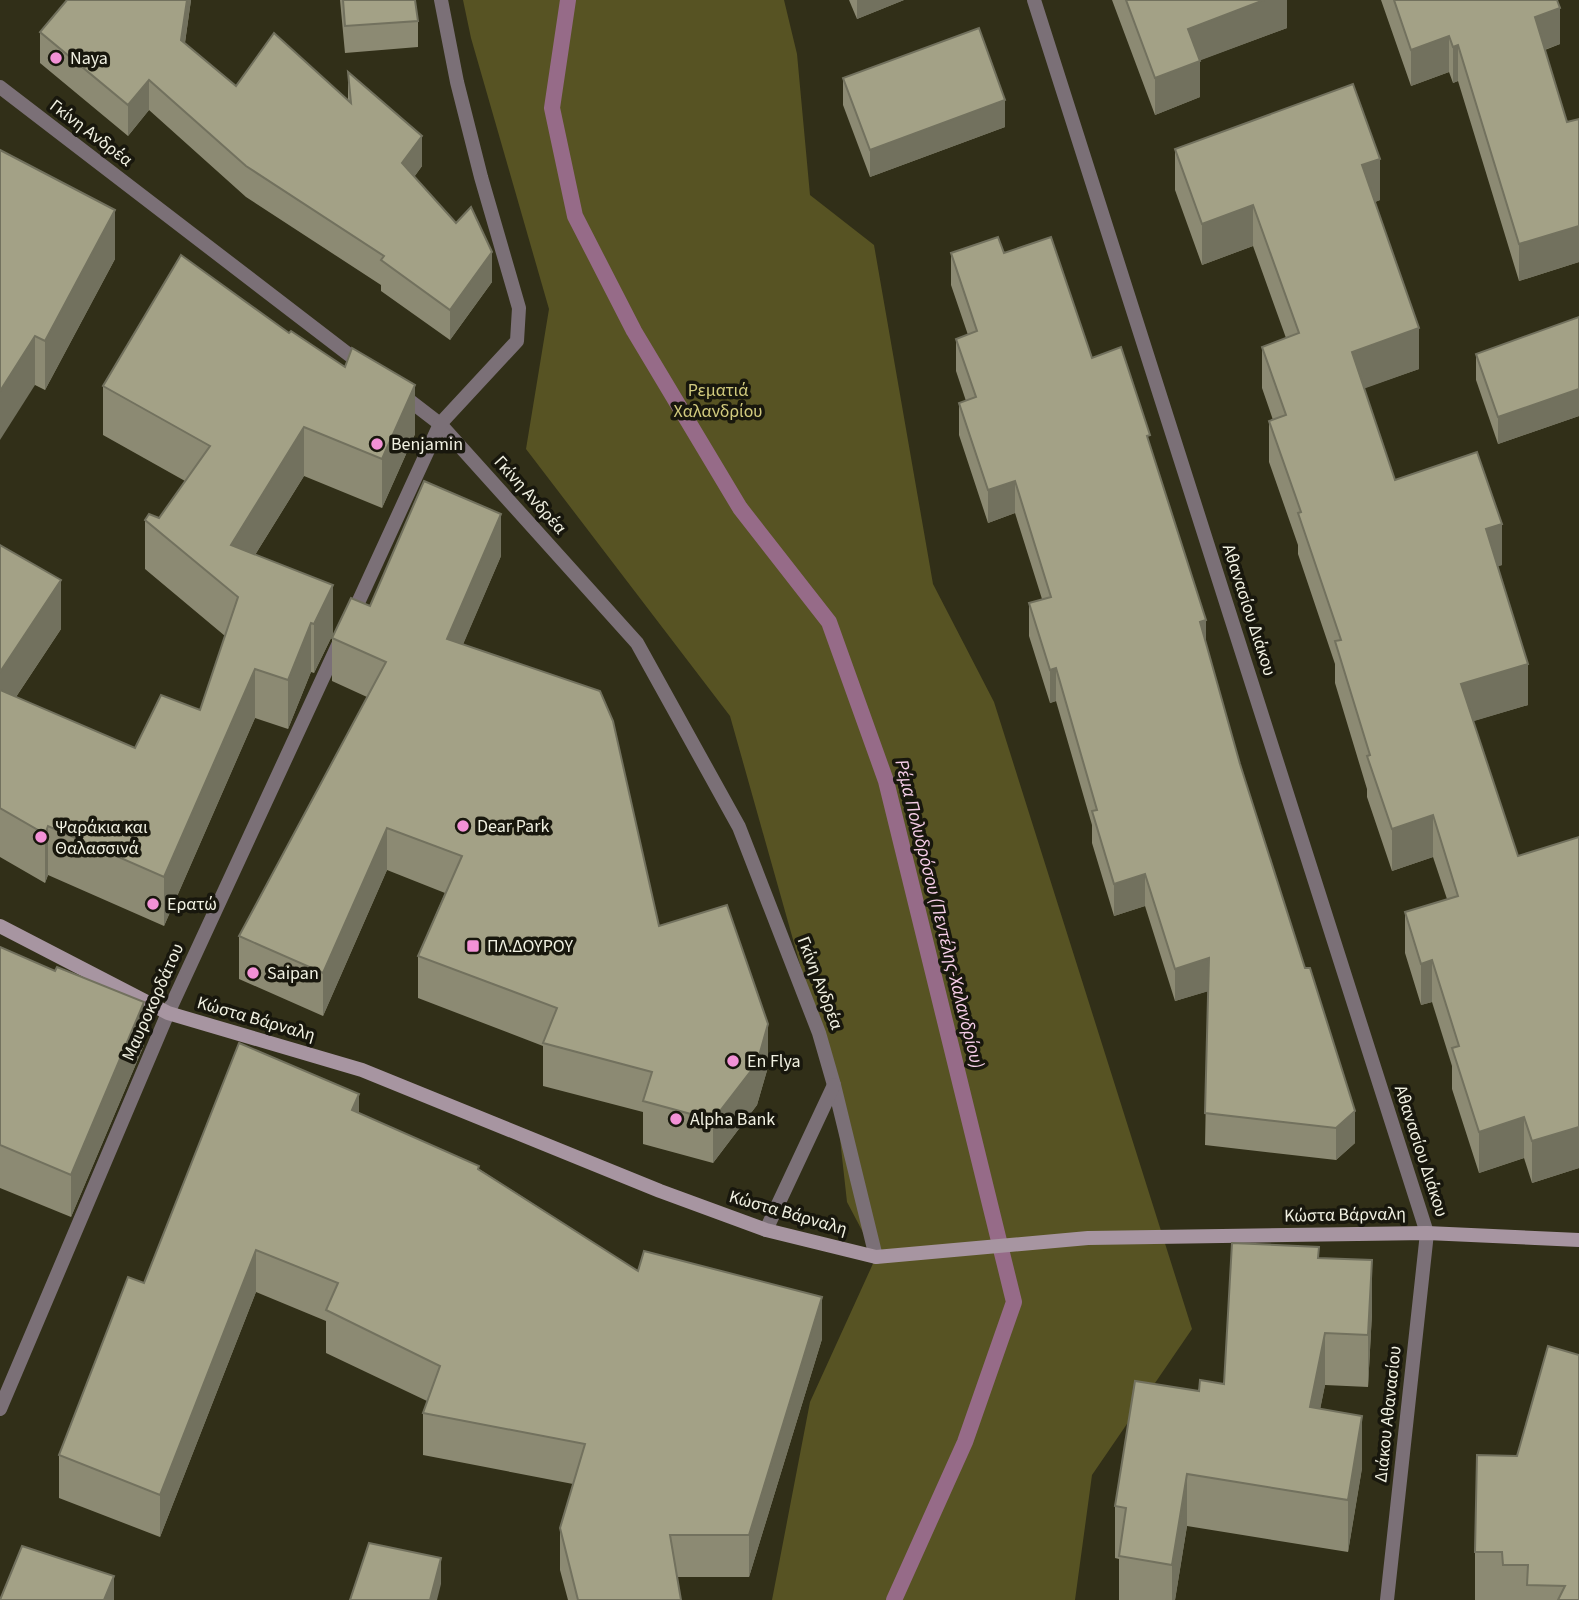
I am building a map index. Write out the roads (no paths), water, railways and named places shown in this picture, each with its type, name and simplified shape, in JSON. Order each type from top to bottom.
[{"type":"street","name":"Αθανασίου Διάκου","points":[[1034,0],[1427,1233]]},
{"type":"street","name":"Μαυροκορδάτου","points":[[0,1409],[168,1013],[440,424],[517,341],[519,308],[466,118],[442,6]]},
{"type":"street","name":"Γκίνη Ανδρέα","points":[[0,87],[440,424],[637,643],[740,827],[819,1033],[876,1257]]},
{"type":"street","name":"Κώστα Βάρναλη","points":[[0,926],[168,1013],[362,1070],[660,1191],[766,1230],[876,1257],[1088,1238],[1427,1233],[1579,1240]]},
{"type":"street","points":[[766,1230],[834,1085]]},
{"type":"street","name":"Διάκου Αθανασίου","points":[[1387,1600],[1427,1233]]},
{"type":"waterway","name":"Ρέμα Πολυδρόσου (Πεντέλης-Χαλανδρίου)","points":[[568,0],[552,108],[575,216],[634,331],[740,508],[829,622],[886,781],[1014,1302],[965,1442],[894,1600]]},
{"type":"place","name":"Naya","points":[[56,58]]},
{"type":"place","name":"Benjamin","points":[[377,444]]},
{"type":"place","name":"Dear Park","points":[[463,826]]},
{"type":"place","name":"Ψαράκια και Θαλασσινά","points":[[41,837]]},
{"type":"place","name":"Ερατώ","points":[[153,904]]},
{"type":"place","name":"ΠΛ.ΔΟΥΡΟΥ","points":[[473,946]]},
{"type":"place","name":"Saipan","points":[[253,973]]},
{"type":"place","name":"En Flya","points":[[733,1061]]},
{"type":"place","name":"Alpha Bank","points":[[676,1119]]},
{"type":"park label","name":"Ρεματιά Χαλανδρίου","points":[[718,400]]}]
